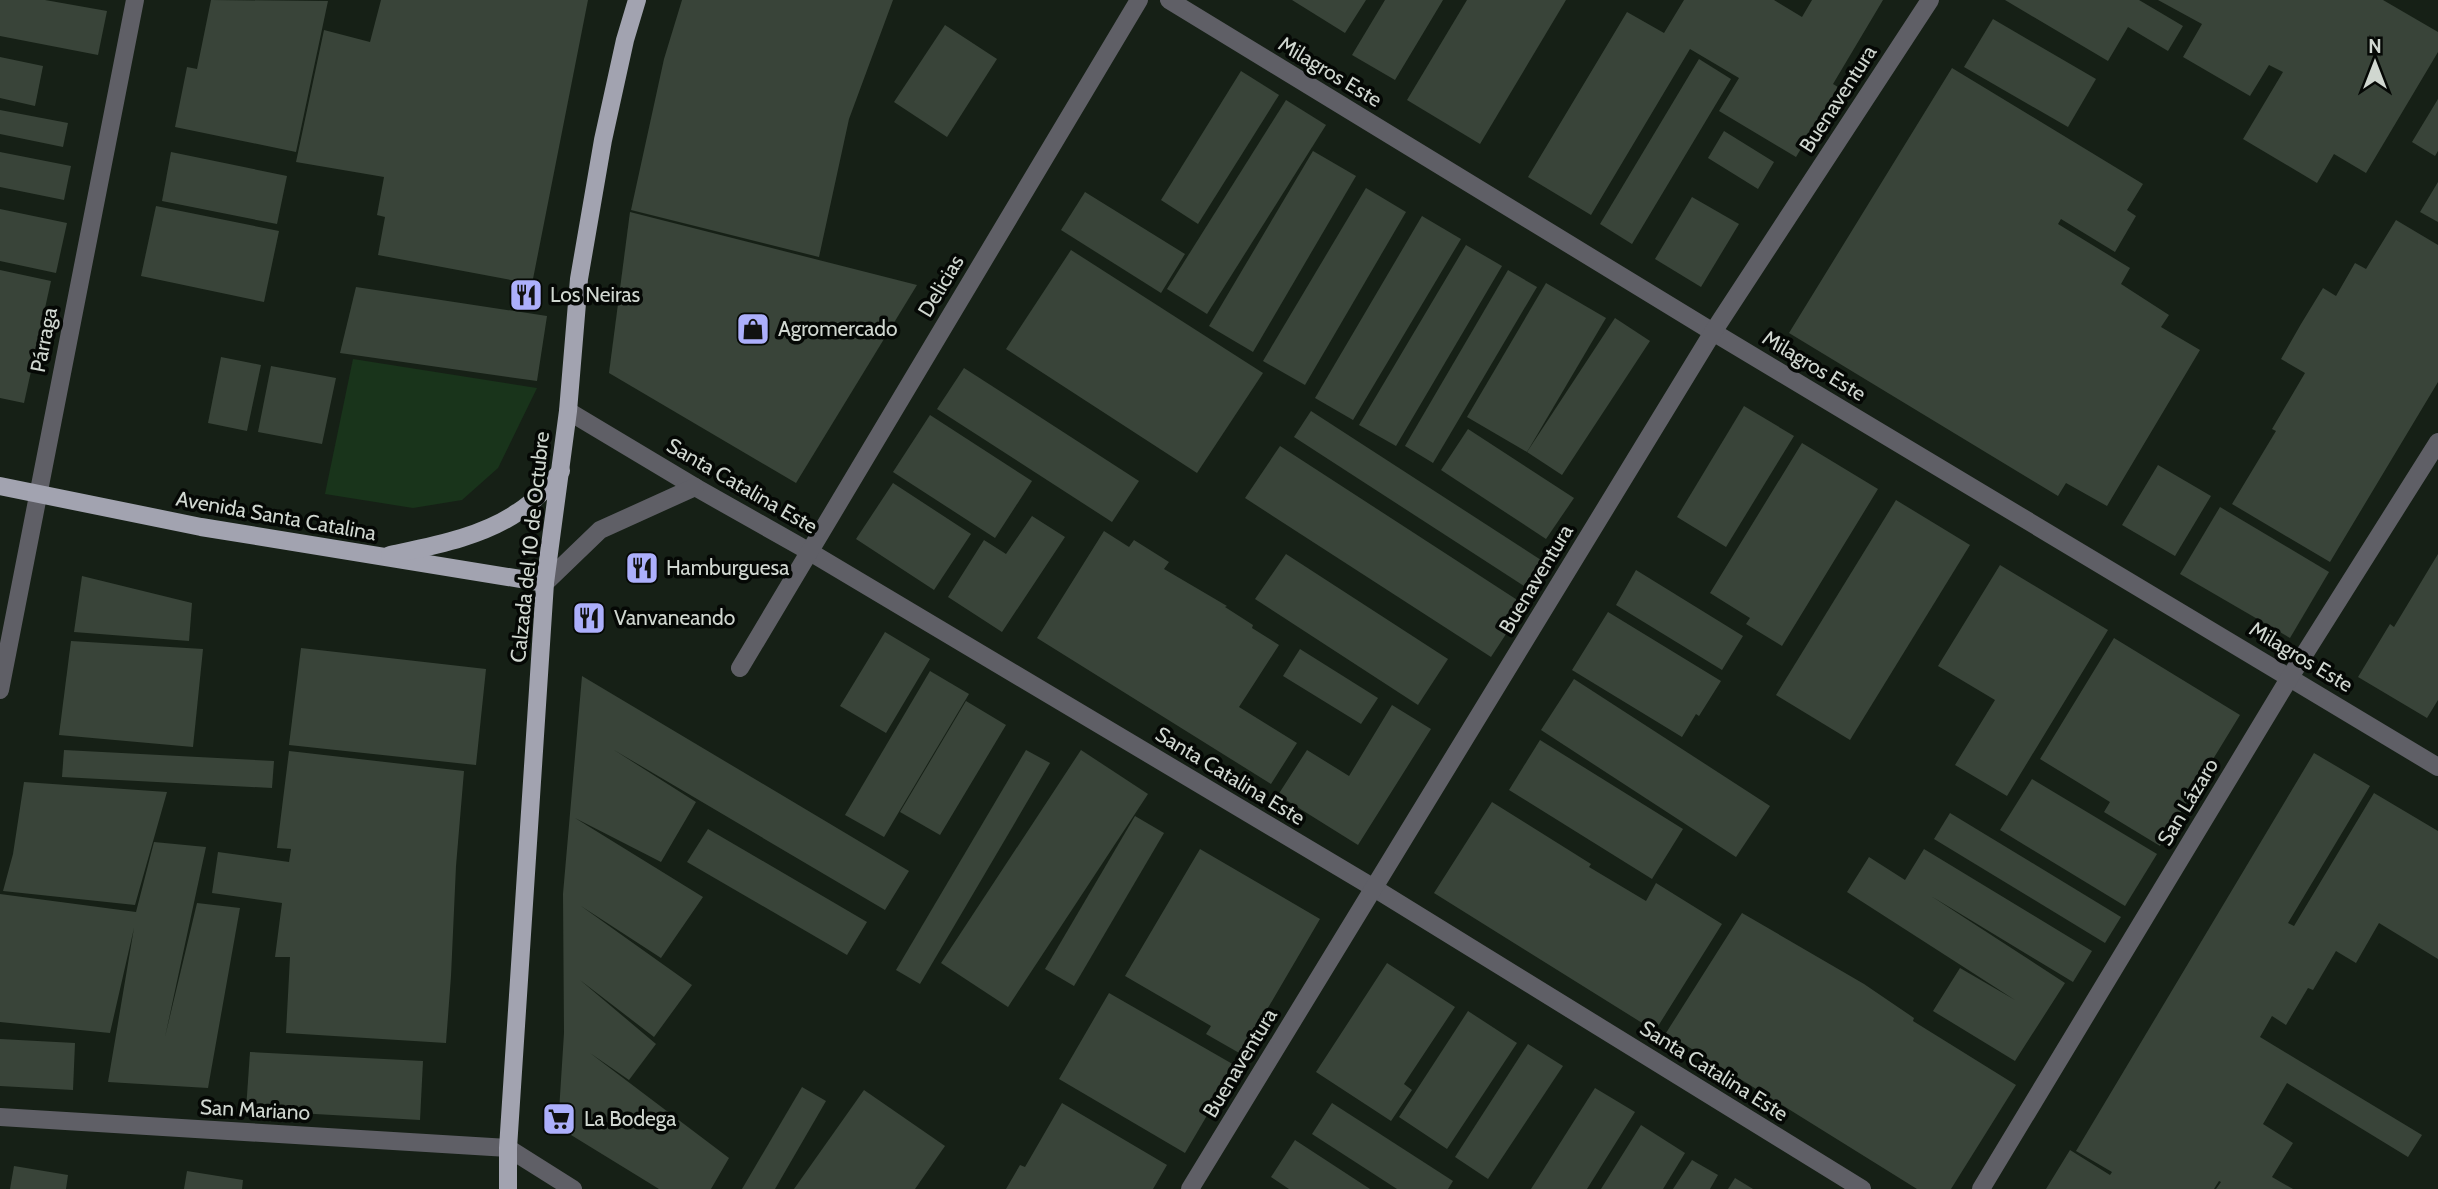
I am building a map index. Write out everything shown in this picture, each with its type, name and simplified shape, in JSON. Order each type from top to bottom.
[{"type":"main road","name":"Calzada del 10 de Octubre","points":[[508,1189],[508,1148],[545,583],[568,411],[579,279],[603,140],[622,53],[638,0]]},
{"type":"main road","points":[[377,557],[419,549],[489,527],[518,513],[539,496],[561,471]]},
{"type":"main road","name":"Avenida Santa Catalina","points":[[0,486],[201,527],[545,583]]},
{"type":"street","name":"Párraga","points":[[0,690],[135,0]]},
{"type":"street","name":"Delicias","points":[[740,668],[1139,0]]},
{"type":"street","name":"Milagros Este","points":[[1169,0],[1713,332],[2438,767]]},
{"type":"street","name":"Buenaventura","points":[[1190,1189],[1713,332],[1930,0]]},
{"type":"street","name":"Santa Catalina Este","points":[[568,411],[1374,888],[1861,1189]]},
{"type":"street","name":"San Lázaro","points":[[1981,1189],[2290,677],[2438,442]]},
{"type":"street","points":[[545,583],[572,554],[600,530],[695,487]]},
{"type":"street","name":"San Mariano","points":[[0,1117],[508,1148]]},
{"type":"street","points":[[508,1148],[573,1189]]},
{"type":"green space","points":[[353,359],[537,388],[498,468],[462,500],[413,508],[325,494]]},
{"type":"building","points":[[0,0],[45,0],[107,11],[98,55],[0,36]]},
{"type":"building","points":[[211,0],[328,1],[296,152],[175,127],[187,67],[197,69]]},
{"type":"building","points":[[381,0],[588,0],[532,284],[378,255],[385,217],[377,215],[384,177],[296,162],[324,30],[370,42]]},
{"type":"building","points":[[682,0],[893,0],[849,119],[819,257],[631,210],[664,59]]},
{"type":"building","points":[[1292,0],[1366,0],[1345,33]]},
{"type":"building","points":[[1385,0],[1443,0],[1395,80],[1352,55]]},
{"type":"building","points":[[1467,0],[1566,0],[1480,144],[1407,100]]},
{"type":"building","points":[[1684,0],[1774,0],[1802,17],[1812,0],[1883,0],[1833,84],[1838,87],[1796,157],[1719,111],[1739,78],[1690,49],[1591,215],[1528,177],[1627,12],[1664,33]]},
{"type":"building","points":[[2005,0],[2139,0],[2183,26],[2168,51],[2128,27],[2108,61]]},
{"type":"building","points":[[2158,0],[2383,0],[2438,32],[2438,52],[2366,173],[2334,154],[2317,183],[2243,139],[2283,72],[2269,65],[2250,96],[2183,57],[2202,24]]},
{"type":"building","points":[[1993,19],[2096,79],[2068,127],[1964,67]]},
{"type":"building","points":[[945,25],[997,59],[947,137],[894,102]]},
{"type":"building","points":[[0,57],[43,66],[35,106],[0,98]]},
{"type":"building","points":[[1699,59],[1731,79],[1632,244],[1600,224]]},
{"type":"building","points":[[1952,68],[2143,184],[2127,210],[2136,216],[2115,252],[2061,219],[2058,224],[2130,268],[2121,284],[2169,315],[2161,327],[2200,350],[2107,506],[2066,483],[2058,496],[1789,333]]},
{"type":"building","points":[[1241,71],[1279,95],[1198,224],[1161,200]]},
{"type":"building","points":[[2438,99],[2438,151],[2435,156],[2412,142]]},
{"type":"building","points":[[1286,100],[1326,125],[1207,314],[1167,289]]},
{"type":"building","points":[[0,110],[68,123],[63,147],[0,134]]},
{"type":"building","points":[[1724,131],[1774,162],[1758,189],[1708,158]]},
{"type":"building","points":[[1313,151],[1356,176],[1253,352],[1209,326]]},
{"type":"building","points":[[0,152],[71,166],[64,200],[0,187]]},
{"type":"building","points":[[171,152],[287,176],[277,224],[162,201]]},
{"type":"building","points":[[2438,182],[2438,222],[2420,212]]},
{"type":"building","points":[[1366,188],[1406,212],[1305,385],[1263,361]]},
{"type":"building","points":[[1085,192],[1185,254],[1161,293],[1061,230]]},
{"type":"building","points":[[1692,197],[1739,224],[1701,287],[1655,259]]},
{"type":"building","points":[[156,206],[279,231],[264,302],[141,276]]},
{"type":"building","points":[[0,209],[67,223],[56,273],[0,261]]},
{"type":"building","name":"Agromercado","points":[[630,212],[917,285],[796,483],[609,373]]},
{"type":"building","points":[[1422,216],[1461,239],[1353,420],[1315,398]]},
{"type":"building","points":[[2396,220],[2438,245],[2438,382],[2330,562],[2232,504],[2276,431],[2272,429],[2305,373],[2281,359],[2301,324],[2323,288],[2336,296],[2355,263],[2366,269]]},
{"type":"building","points":[[1466,245],[1502,266],[1396,446],[1359,425]]},
{"type":"building","points":[[1071,250],[1263,373],[1197,473],[1006,349]]},
{"type":"building","points":[[0,270],[51,281],[24,403],[0,398]]},
{"type":"building","points":[[1508,270],[1537,287],[1433,463],[1405,446]]},
{"type":"building","points":[[1546,283],[1606,318],[1527,452],[1467,417]]},
{"type":"building","points":[[356,287],[547,316],[537,381],[340,353]]},
{"type":"building","points":[[1615,318],[1650,341],[1562,475],[1527,452]]},
{"type":"building","points":[[221,357],[261,365],[247,431],[208,423]]},
{"type":"building","points":[[271,366],[336,378],[322,444],[258,432]]},
{"type":"building","points":[[964,368],[1139,481],[1112,522],[937,409]]},
{"type":"building","points":[[1744,406],[1794,436],[1726,547],[1677,517]]},
{"type":"building","points":[[1311,411],[1541,560],[1524,586],[1294,437]]},
{"type":"building","points":[[930,415],[1032,481],[995,538],[893,472]]},
{"type":"building","points":[[1468,429],[1574,498],[1546,539],[1441,470]]},
{"type":"building","points":[[1802,443],[1878,489],[1782,646],[1746,624],[1750,618],[1710,593]]},
{"type":"building","points":[[1280,446],[1525,605],[1491,657],[1245,498]]},
{"type":"building","points":[[2158,465],[2211,496],[2175,556],[2122,525]]},
{"type":"building","points":[[893,483],[971,534],[934,590],[856,539]]},
{"type":"building","points":[[1896,500],[1970,545],[1850,740],[1776,695]]},
{"type":"building","points":[[2220,507],[2329,572],[2290,638],[2180,574]]},
{"type":"building","points":[[1032,516],[1065,537],[1002,632],[948,597],[984,540],[1006,554]]},
{"type":"building","points":[[1104,531],[1129,547],[1134,540],[1169,562],[1164,569],[1227,606],[1225,607],[1253,625],[1252,628],[1279,645],[1239,707],[1297,743],[1271,784],[1037,638]]},
{"type":"building","points":[[1286,554],[1448,659],[1418,705],[1255,599]]},
{"type":"building","points":[[2438,554],[2438,700],[2427,718],[2358,677],[2390,624],[2394,627]]},
{"type":"building","points":[[2000,565],[2108,630],[2007,796],[1955,765],[1995,700],[1938,666]]},
{"type":"building","points":[[1636,570],[1743,636],[1722,670],[1616,605]]},
{"type":"building","points":[[82,576],[192,603],[189,641],[74,632]]},
{"type":"building","points":[[1608,612],[1721,681],[1682,737],[1572,670]]},
{"type":"building","points":[[885,632],[930,659],[886,733],[840,706]]},
{"type":"building","points":[[2114,638],[2240,715],[2160,846],[2104,812],[2110,802],[2040,759]]},
{"type":"building","points":[[71,641],[203,649],[193,747],[59,735]]},
{"type":"building","points":[[301,648],[486,669],[476,765],[289,745]]},
{"type":"building","points":[[1300,649],[1378,698],[1361,724],[1283,676]]},
{"type":"building","points":[[930,671],[969,694],[884,837],[845,815]]},
{"type":"building","points":[[582,676],[909,871],[885,910],[614,750],[696,802],[661,862],[575,818],[703,897],[661,958],[581,906],[692,985],[654,1037],[580,980],[656,1044],[629,1080],[590,1053],[729,1158],[711,1189],[659,1189],[558,1127],[564,1033],[563,894]]},
{"type":"building","points":[[1574,679],[1770,806],[1736,857],[1541,730]]},
{"type":"building","points":[[966,701],[1006,725],[940,835],[900,812]]},
{"type":"building","points":[[1392,705],[1431,729],[1358,845],[1278,795],[1307,750],[1349,776]]},
{"type":"building","points":[[1540,740],[1683,829],[1652,879],[1509,790]]},
{"type":"building","points":[[64,750],[274,761],[272,788],[62,777]]},
{"type":"building","points":[[1026,750],[1050,763],[920,984],[896,970]]},
{"type":"building","points":[[1081,750],[1148,794],[1008,1007],[941,963]]},
{"type":"building","points":[[289,751],[464,771],[446,1043],[286,1033],[290,957],[275,957],[282,903],[212,893],[218,852],[289,862],[291,849],[277,848]]},
{"type":"building","points":[[2314,753],[2370,786],[2288,923],[2294,926],[2374,793],[2438,831],[2438,959],[2379,923],[2356,963],[2336,951],[2313,990],[2308,988],[2286,1025],[2272,1016],[2260,1037],[2422,1135],[2408,1157],[2287,1083],[2263,1124],[2293,1143],[2272,1177],[2293,1189],[2216,1189],[2221,1182],[2219,1181],[2214,1189],[2046,1189],[2070,1150],[2110,1175],[2112,1172],[2076,1151]]},
{"type":"building","points":[[2032,779],[2157,854],[2125,906],[2000,830]]},
{"type":"building","points":[[24,782],[167,792],[135,905],[3,891],[13,854]]},
{"type":"building","points":[[1492,802],[1591,864],[1589,867],[1646,901],[1656,883],[1722,924],[1655,1031],[1434,893]]},
{"type":"building","points":[[1950,813],[2121,917],[2105,943],[1934,839]]},
{"type":"building","points":[[1135,816],[1164,833],[1074,986],[1045,969]]},
{"type":"building","points":[[708,829],[867,922],[847,955],[687,862]]},
{"type":"building","points":[[154,842],[206,847],[165,1037],[197,903],[240,908],[208,1088],[108,1082],[134,928],[110,1033],[0,1022],[0,894],[136,912]]},
{"type":"building","points":[[1200,849],[1320,919],[1241,1054],[1206,1034],[1211,1026],[1125,976]]},
{"type":"building","points":[[1924,849],[2092,951],[2073,982],[1931,896],[2065,983],[2015,1061],[1933,1011],[1960,968],[2015,1000],[1847,892],[1869,857],[1905,880]]},
{"type":"building","points":[[1742,913],[1864,984],[1914,1018],[1913,1021],[2016,1085],[1951,1189],[1917,1189],[1666,1033]]},
{"type":"building","points":[[1387,963],[1455,1007],[1404,1084],[1412,1090],[1391,1121],[1316,1072]]},
{"type":"building","points":[[1109,993],[1236,1066],[1185,1153],[1059,1079]]},
{"type":"building","points":[[1468,1011],[1517,1043],[1447,1149],[1399,1117]]},
{"type":"building","points":[[0,1039],[75,1043],[73,1090],[0,1086]]},
{"type":"building","points":[[1528,1044],[1563,1066],[1488,1179],[1455,1157]]},
{"type":"building","points":[[250,1052],[423,1061],[420,1120],[246,1110]]},
{"type":"building","points":[[802,1087],[826,1101],[775,1189],[742,1189]]},
{"type":"building","points":[[1595,1088],[1635,1112],[1587,1189],[1531,1189]]},
{"type":"building","points":[[864,1090],[945,1146],[915,1189],[794,1189]]},
{"type":"building","points":[[1062,1103],[1167,1165],[1153,1189],[1006,1189],[1020,1165],[1025,1167]]},
{"type":"building","points":[[1332,1103],[1453,1181],[1448,1189],[1397,1189],[1312,1134]]},
{"type":"building","points":[[1641,1125],[1685,1153],[1663,1189],[1601,1189]]},
{"type":"building","points":[[1295,1140],[1370,1189],[1289,1189],[1271,1177]]},
{"type":"building","points":[[1692,1160],[1718,1175],[1710,1189],[1673,1189]]},
{"type":"building","points":[[14,1166],[68,1175],[66,1189],[10,1189]]},
{"type":"building","points":[[187,1171],[243,1180],[242,1189],[184,1189]]},
{"type":"building","points":[[1735,1178],[1753,1189],[1728,1189]]},
{"type":"place","name":"Los Neiras","points":[[526,295]]},
{"type":"place","name":"Agromercado","points":[[753,329]]},
{"type":"place","name":"Hamburguesa","points":[[642,568]]},
{"type":"place","name":"Vanvaneando","points":[[589,618]]},
{"type":"place","name":"La Bodega","points":[[559,1119]]}]
